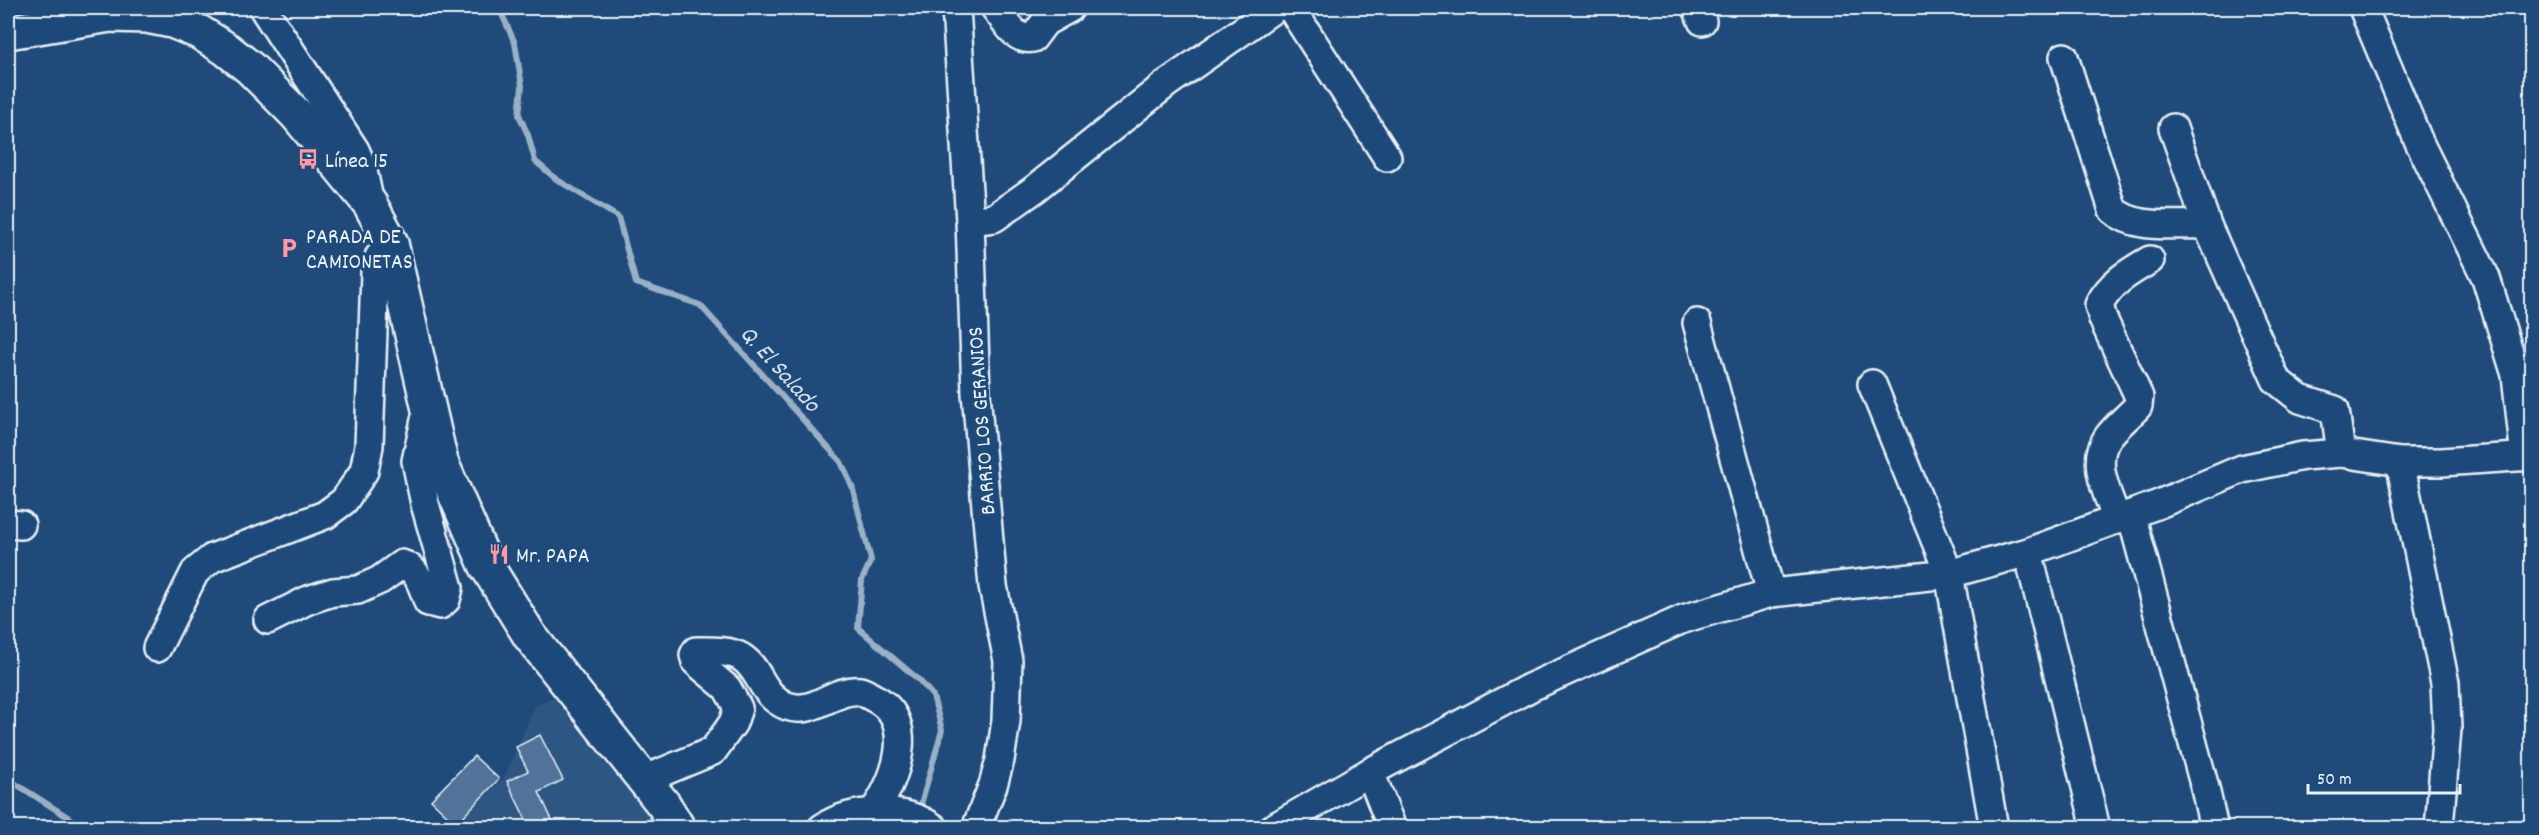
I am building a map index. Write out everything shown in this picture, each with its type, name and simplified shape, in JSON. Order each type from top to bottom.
[{"type":"main road","points":[[8,32],[110,15],[147,16],[172,21],[199,32],[226,49],[270,86],[296,114],[370,204],[392,249],[441,462],[486,565],[530,636],[643,780],[676,827]]},
{"type":"street","points":[[263,8],[355,150],[362,166],[370,204]]},
{"type":"street","name":"BARRIO LOS GERANIOS","points":[[956,8],[970,221],[975,393],[993,586],[1008,661],[1006,721],[1000,760],[976,828]]},
{"type":"street","points":[[995,8],[1013,32],[1028,39],[1033,38],[1045,22],[1070,8]]},
{"type":"street","points":[[970,221],[994,218],[1035,189],[1166,84],[1275,8]]},
{"type":"street","points":[[1291,8],[1387,158]]},
{"type":"street","points":[[1279,826],[1370,772],[1542,682],[1683,619],[1771,593],[1948,574],[2028,552],[2124,517],[2242,469],[2303,456],[2341,453],[2400,462],[2441,462],[2528,456],[2516,375],[2486,278],[2419,142],[2363,8]]},
{"type":"street","points":[[2064,57],[2113,210],[2120,217],[2133,221],[2207,225]]},
{"type":"street","points":[[2173,128],[2207,225],[2276,380],[2288,392],[2300,399],[2335,410],[2341,453]]},
{"type":"street","points":[[157,648],[195,572],[212,558],[325,515],[344,501],[364,471],[369,446],[375,272],[379,257],[392,249]]},
{"type":"street","points":[[2150,260],[2127,274],[2106,291],[2099,305],[2103,319],[2139,397],[2138,406],[2108,438],[2101,455],[2100,472],[2124,517],[2205,788],[2214,828]]},
{"type":"street","points":[[1697,323],[1771,593]]},
{"type":"street","points":[[1872,384],[1948,574],[1994,828]]},
{"type":"street","points":[[268,620],[308,600],[333,592],[358,590],[380,580],[402,564],[409,565],[417,576],[428,602],[440,605],[446,600],[449,588],[425,504],[416,461],[428,406]]},
{"type":"street","points":[[2400,462],[2445,683],[2447,729],[2439,828]]},
{"type":"street","points":[[2028,552],[2096,828]]},
{"type":"street","points":[[643,780],[713,751],[733,723],[738,708],[728,688],[696,662],[694,655],[696,651],[716,652],[740,656],[750,664],[765,690],[782,704],[798,710],[819,705],[844,692],[862,691],[885,704],[899,731],[898,759],[886,794],[873,812]]},
{"type":"street","points":[[1370,772],[1392,828]]},
{"type":"street","points":[[822,828],[851,815],[873,812],[902,815],[928,823],[934,828]]},
{"type":"shaded area","points":[[552,697],[656,821],[653,828],[442,828],[503,780],[535,706]]},
{"type":"building","points":[[540,735],[563,780],[539,792],[553,822],[542,828],[530,828],[507,781],[528,771],[516,747]]},
{"type":"building","points":[[474,756],[499,779],[456,824],[431,800]]},
{"type":"waterway","name":"Q. El Salado","points":[[499,8],[515,43],[522,86],[519,115],[528,135],[535,161],[556,179],[618,217],[636,283],[700,305],[841,462],[852,486],[871,560],[862,580],[858,628],[919,680],[933,696],[942,730],[920,808]]},
{"type":"waterway","points":[[8,779],[85,828]]},
{"type":"place","name":"Línea 15","points":[[308,159]]},
{"type":"place","name":"PARADA DE CAMIONETAS","points":[[289,248]]},
{"type":"place","name":"Mr. PAPA","points":[[499,554]]}]
